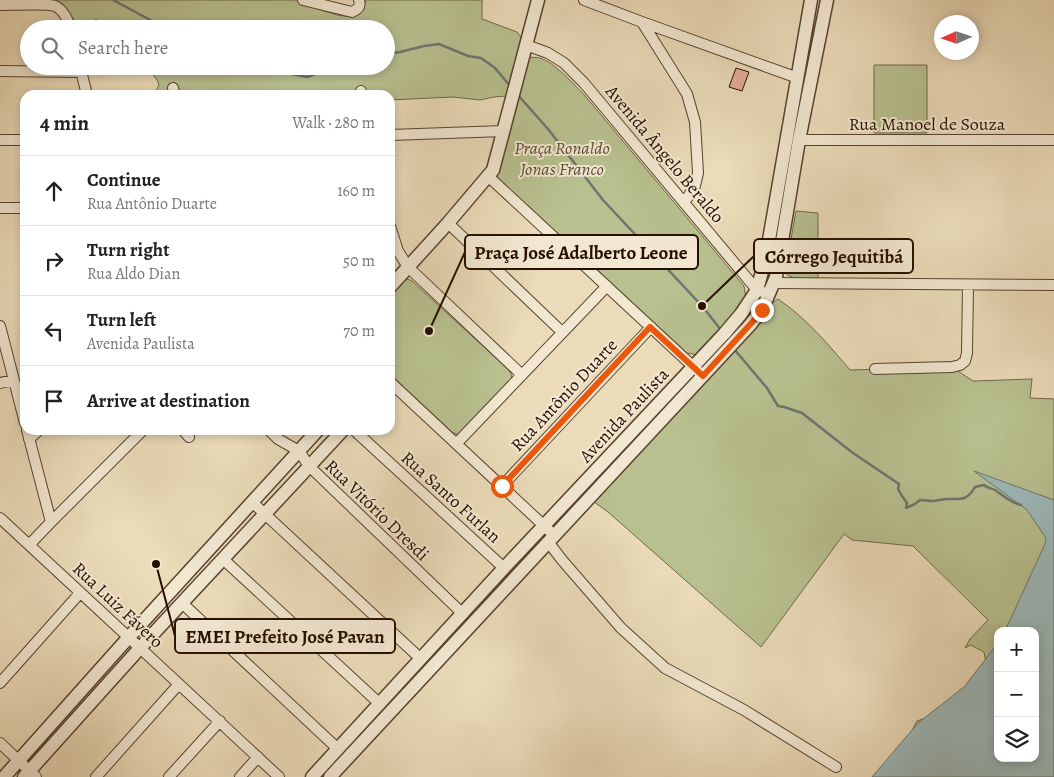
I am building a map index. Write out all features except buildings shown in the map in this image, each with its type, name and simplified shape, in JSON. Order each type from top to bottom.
[{"type":"street","points":[[304,0],[352,12],[360,6],[360,0]]},
{"type":"street","points":[[395,281],[489,177],[493,170],[538,0]]},
{"type":"street","points":[[584,0],[798,78]]},
{"type":"street","name":"Avenida Paulista","points":[[312,777],[504,568],[724,334],[741,314],[757,290],[766,257],[811,0]]},
{"type":"street","name":"Avenida Paulista","points":[[330,777],[703,376],[762,310],[776,278],[799,140],[827,0]]},
{"type":"street","points":[[0,5],[54,6],[62,11],[66,20]]},
{"type":"street","points":[[642,22],[687,94],[695,122],[698,173],[695,186],[684,203]]},
{"type":"street","name":"Avenida Ângelo Beraldo","points":[[526,45],[548,52],[564,62],[584,83],[757,290],[772,289]]},
{"type":"street","points":[[0,71],[20,71]]},
{"type":"street","points":[[82,75],[86,90]]},
{"type":"street","points":[[395,135],[504,130]]},
{"type":"street","points":[[0,140],[20,140]]},
{"type":"street","name":"Rua Manoel de Souza","points":[[799,140],[1054,140]]},
{"type":"street","points":[[489,177],[703,376]]},
{"type":"street","points":[[0,208],[20,208]]},
{"type":"street","points":[[448,223],[562,332]]},
{"type":"street","points":[[395,242],[398,252],[408,267],[522,375]]},
{"type":"street","points":[[874,369],[952,367],[960,365],[965,361],[967,353],[968,285]]},
{"type":"street","points":[[772,289],[1054,285]]},
{"type":"street","points":[[456,444],[607,286]]},
{"type":"street","points":[[0,326],[20,403]]},
{"type":"street","name":"Rua Antônio Duarte","points":[[502,486],[650,327]]},
{"type":"street","points":[[0,383],[14,380]]},
{"type":"street","points":[[395,387],[545,526],[562,560],[621,628],[665,668],[744,710],[836,766]]},
{"type":"street","points":[[28,435],[51,522]]},
{"type":"street","points":[[29,545],[138,435]]},
{"type":"street","name":"Rua Vitório Dresdi","points":[[274,435],[299,451],[308,466],[463,614]]},
{"type":"street","points":[[4,777],[313,435]]},
{"type":"street","points":[[0,743],[20,760],[30,775],[140,648],[338,435]]},
{"type":"street","name":"Rua Santo Furlan","points":[[359,435],[504,568]]},
{"type":"street","points":[[253,503],[421,659]]},
{"type":"street","name":"Rua Luiz Fávero","points":[[0,518],[280,777]]},
{"type":"street","points":[[223,559],[380,704]]},
{"type":"street","points":[[0,683],[80,592]]},
{"type":"street","points":[[182,603],[338,749]]},
{"type":"street","points":[[96,777],[178,684]]},
{"type":"street","points":[[169,777],[220,721]]},
{"type":"street","points":[[240,777],[258,757]]},
{"type":"green space","points":[[16,0],[297,0],[337,15],[353,16],[359,14],[366,0],[482,0],[482,19],[517,32],[521,37],[523,49],[507,96],[480,100],[453,97],[395,100],[395,90],[156,90],[159,85],[153,75],[395,75],[395,20],[74,20],[67,10]]},
{"type":"green space","name":"Praça Ronaldo Jonas Franco","points":[[532,57],[546,60],[552,64],[582,92],[744,286],[746,299],[708,347],[697,355],[687,353],[498,178],[497,173],[528,60]]},
{"type":"green space","points":[[874,65],[927,65],[927,133],[874,133]]},
{"type":"green space","points":[[796,211],[818,213],[818,280],[797,279],[785,273]]},
{"type":"green space","points":[[404,280],[412,281],[508,369],[512,375],[510,382],[460,434],[452,432],[395,379],[395,289]]},
{"type":"green space","points":[[778,299],[807,323],[850,370],[952,367],[973,381],[1032,379],[1030,398],[1054,399],[1054,776],[997,762],[1039,762],[1039,627],[994,627],[994,761],[908,738],[917,721],[946,706],[987,668],[984,652],[971,645],[965,648],[970,639],[988,620],[913,546],[852,540],[844,534],[761,647],[608,512],[590,499],[762,310]]},
{"type":"water","points":[[974,471],[1054,500],[1054,777],[872,777],[918,723],[964,687],[994,648],[994,762],[1039,762],[1039,627],[1007,627],[1045,544],[1046,538],[1027,510]]},
{"type":"waterway","points":[[113,0],[150,20]]},
{"type":"waterway","points":[[395,53],[439,44],[468,56],[481,58],[495,68],[510,86]]},
{"type":"waterway","points":[[297,75],[307,77],[313,75]]},
{"type":"waterway","points":[[517,94],[548,129],[603,200],[702,306],[721,330]]},
{"type":"waterway","points":[[734,349],[767,388],[778,406],[802,413],[853,453],[899,484],[898,489],[907,503],[906,508],[920,500],[932,501],[963,498],[969,495],[975,487],[984,485],[1021,505]]},
{"type":"place","name":"Córrego Jequitibá","points":[[702,306]]},
{"type":"place","name":"Praça José Adalberto Leone","points":[[429,331]]},
{"type":"place","name":"EMEI Prefeito José Pavan","points":[[156,564]]},
{"type":"route","points":[[502,486],[650,327],[703,376],[762,310]]}]
